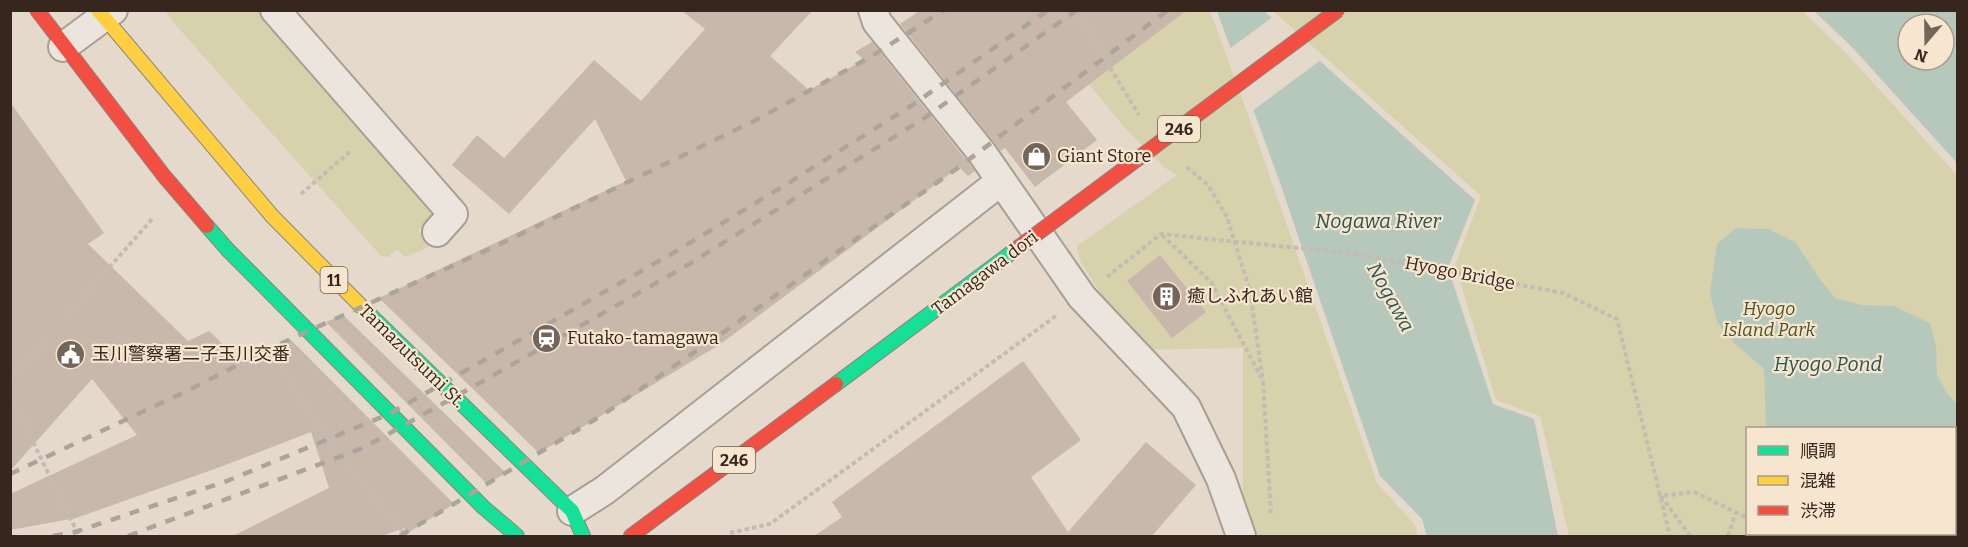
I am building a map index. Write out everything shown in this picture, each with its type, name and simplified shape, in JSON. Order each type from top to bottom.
[{"type":"main road","points":[[37,10],[63,47],[164,176],[228,250],[483,507],[517,537]]},
{"type":"main road","name":"Tamagawa dori","points":[[631,537],[1338,10]]},
{"type":"main road","name":"Tamazutsumi St.","points":[[105,13],[272,216],[577,524]]},
{"type":"street","points":[[275,10],[453,214],[437,232]]},
{"type":"street","points":[[873,10],[878,22],[982,153],[1082,297],[1186,407],[1221,479],[1241,537]]},
{"type":"street","points":[[63,47],[105,13]]},
{"type":"street","points":[[577,524],[605,490],[1001,181]]},
{"type":"path","points":[[313,184],[352,150]]},
{"type":"path","points":[[10,380],[153,218]]},
{"type":"path","points":[[730,533],[770,524],[1082,297],[1161,234],[1211,282],[1263,381]]},
{"type":"path","name":"Hyogo Bridge","points":[[1161,234],[1357,254],[1563,293],[1617,319],[1661,496]]},
{"type":"path","points":[[1250,291],[1263,381],[1272,525]]},
{"type":"path","points":[[10,395],[79,537]]},
{"type":"path","points":[[1661,496],[1694,492],[1746,517]]},
{"type":"path","points":[[1661,496],[1670,537]]},
{"type":"path","points":[[1661,496],[1690,537]]},
{"type":"path","points":[[1728,537],[1736,512]]},
{"type":"path","points":[[1866,535],[1886,537]]},
{"type":"green space","points":[[165,11],[260,11],[437,214],[418,230],[433,245],[405,257],[397,249],[388,257],[381,256]]},
{"type":"green space","points":[[1029,11],[1210,11],[1377,483],[1415,525],[1418,536],[1246,536],[1243,531],[1243,348],[1137,350],[1080,261],[1077,246],[1177,175],[1165,168],[1124,127]]},
{"type":"green space","name":"Hyogo Island Park","points":[[1273,11],[1802,11],[1846,53],[1957,175],[1957,536],[1569,536],[1540,416],[1496,400],[1455,265],[1481,196]]},
{"type":"water","name":"Nogawa River","points":[[1217,11],[1264,11],[1475,200],[1448,268],[1493,404],[1534,419],[1558,536],[1427,536],[1422,519],[1380,476],[1278,177]]},
{"type":"water","points":[[1814,11],[1957,11],[1957,163],[1851,46]]},
{"type":"water","name":"Hyogo Pond","points":[[1736,228],[1769,229],[1795,242],[1835,298],[1861,305],[1894,306],[1930,323],[1936,347],[1937,375],[1947,393],[1957,404],[1957,536],[1922,535],[1956,535],[1956,427],[1766,427],[1764,369],[1734,343],[1717,322],[1710,292],[1717,244]]},
{"type":"pier","points":[[1274,16],[1322,59],[1251,112],[1228,50]]},
{"type":"building","points":[[681,10],[813,10],[770,56],[809,90],[864,60],[855,52],[872,42],[975,171],[968,176],[959,167],[719,345],[539,453],[379,298],[626,181],[595,119],[509,214],[452,165],[477,135],[504,158],[594,60],[641,101],[705,29]]},
{"type":"building","points":[[921,10],[1187,10],[1066,102],[1097,140],[1035,187],[1005,148],[1001,151],[900,24]]},
{"type":"building","points":[[10,102],[104,233],[88,244],[188,341],[209,331],[242,362],[290,339],[454,504],[406,534],[404,528],[379,537],[231,537],[329,488],[311,432],[76,518],[10,530],[10,494],[137,435],[92,379],[10,471]]},
{"type":"building","name":"癒しふれあい館","points":[[1160,255],[1206,312],[1172,338],[1127,281]]},
{"type":"building","points":[[343,315],[506,473],[487,484],[326,322]]},
{"type":"building","points":[[1023,361],[1081,440],[1031,477],[1068,532],[1146,442],[1196,485],[1151,537],[813,537],[842,517],[832,502]]},
{"type":"railway","points":[[10,474],[187,391],[271,348],[496,246],[758,119],[872,56],[944,10]]},
{"type":"railway","points":[[53,536],[75,532],[227,481],[389,414],[673,253],[782,187],[911,106],[1048,10]]},
{"type":"railway","points":[[128,536],[363,448],[681,269],[923,119],[1077,10]]},
{"type":"railway","points":[[400,536],[604,414],[715,338],[959,167],[1168,10]]},
{"type":"traffic: fast","points":[[207,226],[228,250],[483,507],[517,536]]},
{"type":"traffic: fast","points":[[836,384],[1019,247]]},
{"type":"traffic: fast","points":[[361,306],[572,511],[583,536]]},
{"type":"traffic: slow","points":[[98,10],[272,216],[361,306]]},
{"type":"traffic: jam","points":[[37,10],[164,176],[207,226]]},
{"type":"traffic: jam","points":[[1019,247],[1338,10]]},
{"type":"traffic: jam","points":[[631,536],[836,384]]},
{"type":"place","name":"Giant Store","points":[[1036,156]]},
{"type":"place","name":"癒しふれあい館","points":[[1166,296]]},
{"type":"place","name":"Futako-tamagawa","points":[[546,338]]},
{"type":"place","name":"玉川警察署二子玉川交番","points":[[71,354]]},
{"type":"water label","name":"Nogawa","points":[[1391,297]]}]
